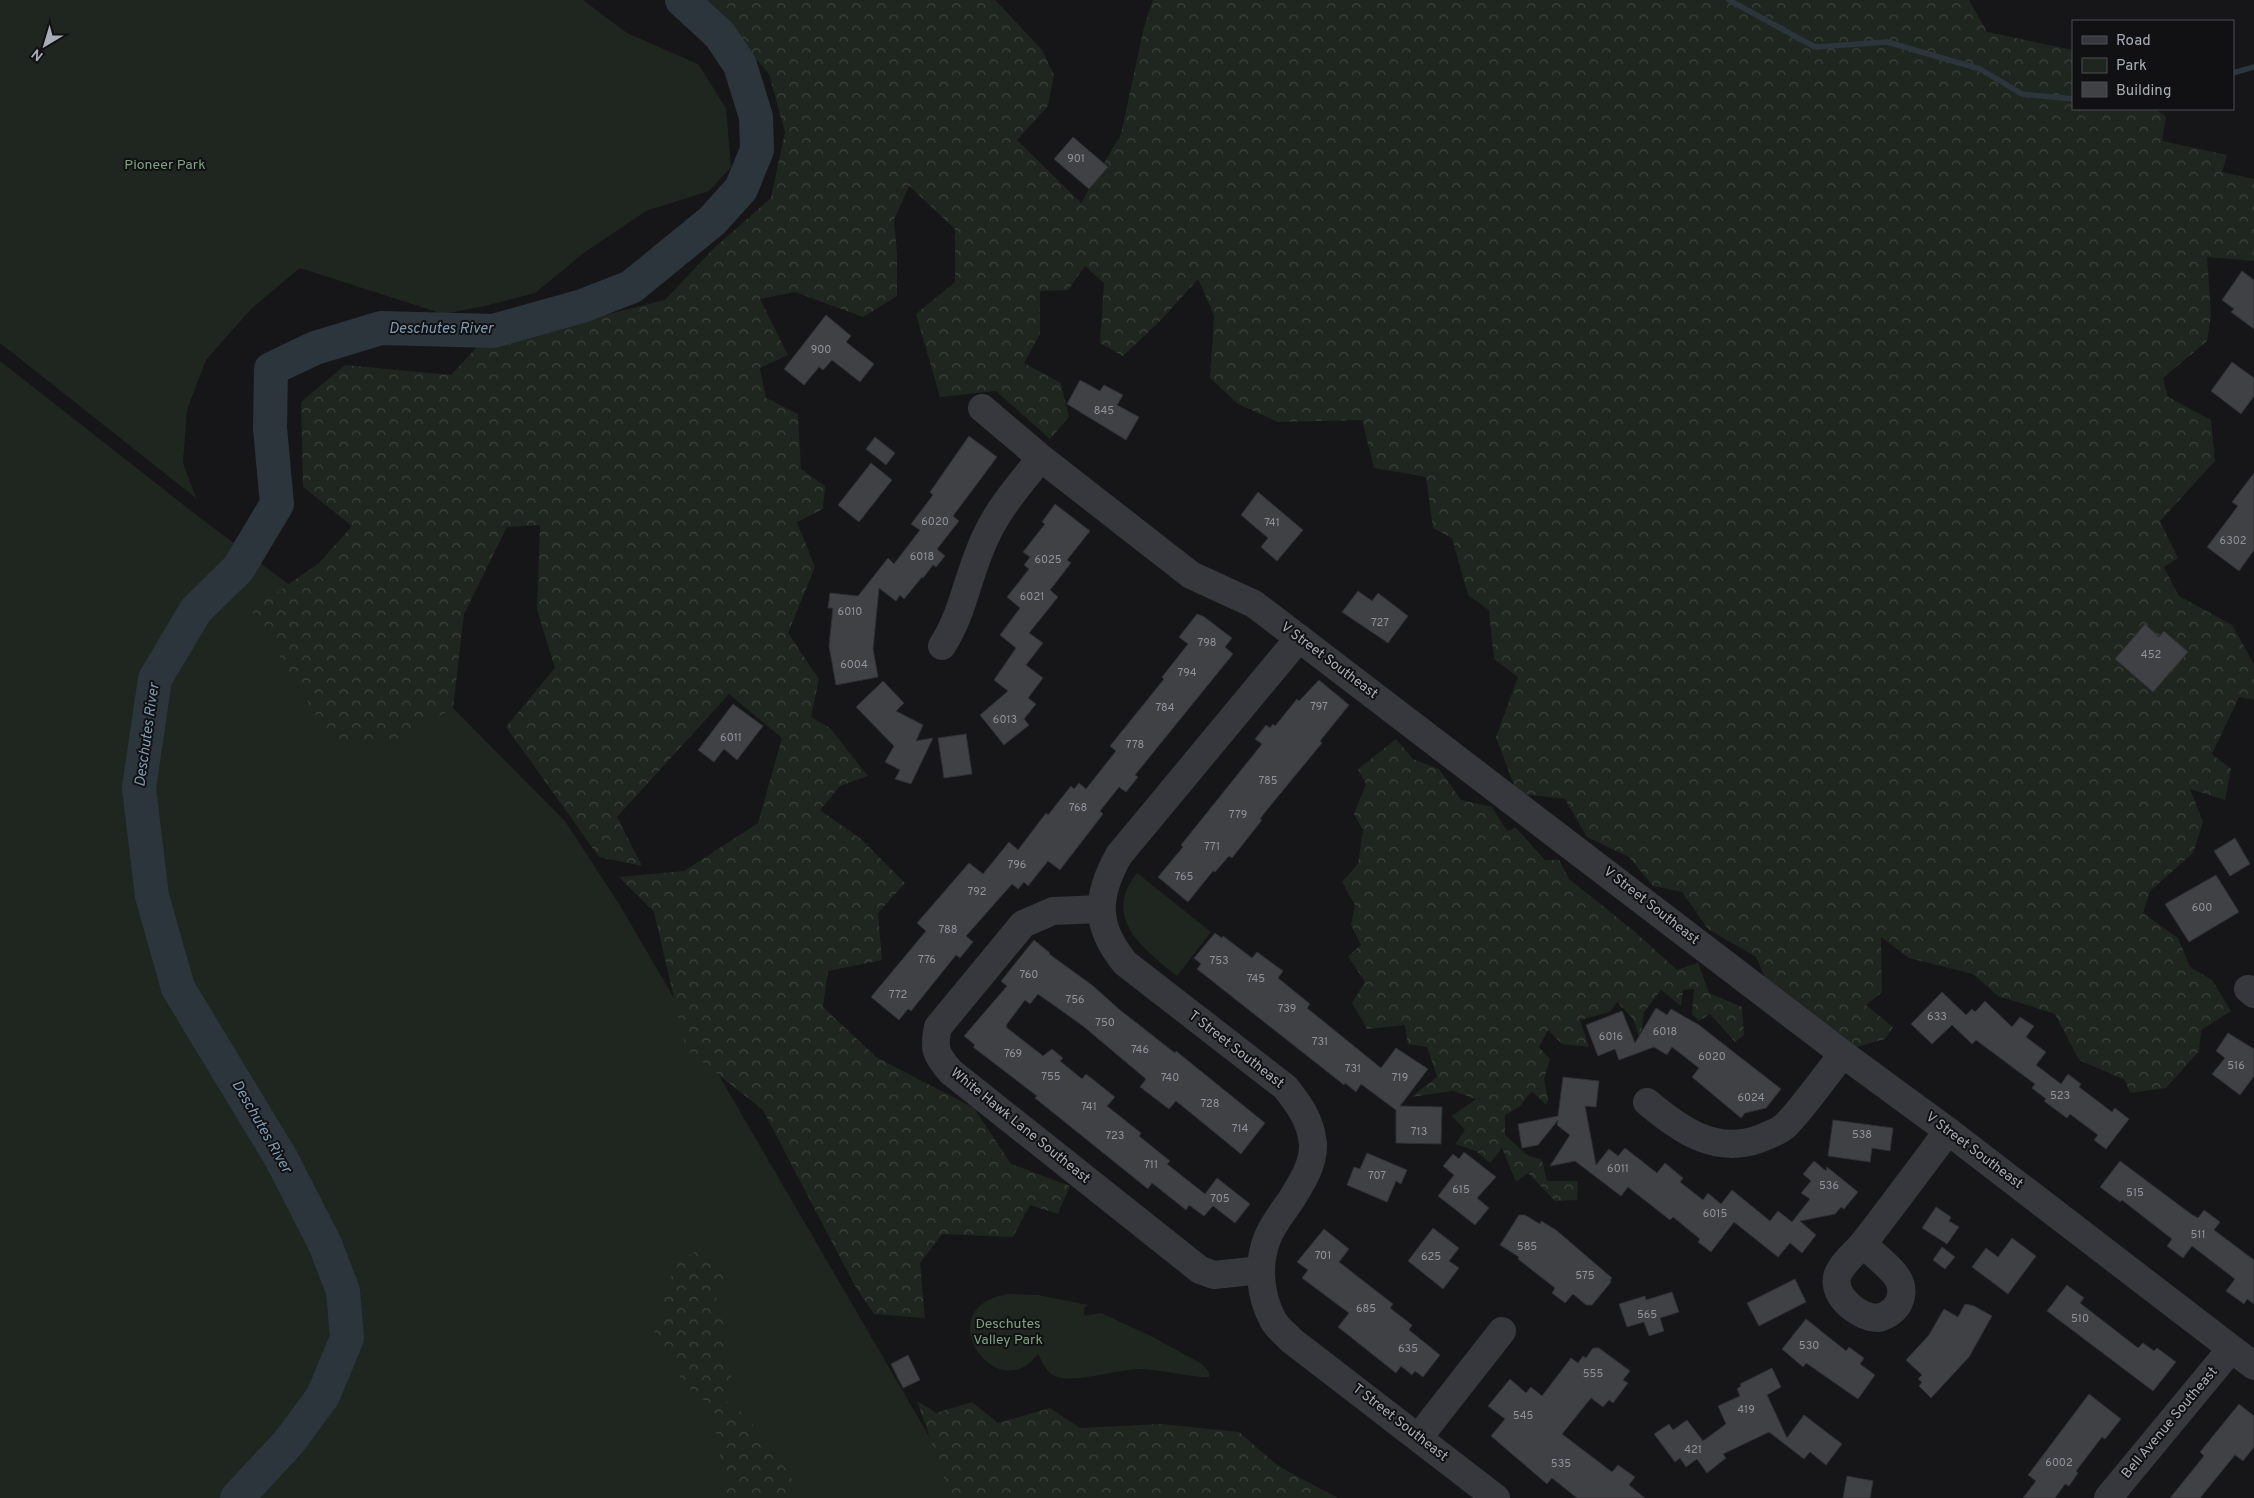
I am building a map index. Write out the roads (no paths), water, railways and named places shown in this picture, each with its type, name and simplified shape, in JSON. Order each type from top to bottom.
[{"type":"street","name":"V Street Southeast","points":[[982,408],[1041,458],[1191,575],[1254,604],[2254,1366]]},
{"type":"street","points":[[942,646],[959,614],[980,550],[999,510],[1041,458]]},
{"type":"street","name":"T Street Southeast","points":[[1299,638],[1119,855],[1109,873],[1102,892],[1103,927],[1112,946],[1125,963],[1284,1087],[1300,1106],[1310,1126],[1313,1146],[1309,1165],[1301,1184],[1267,1238],[1261,1270],[1263,1296],[1274,1322],[1286,1334],[1496,1498]]},
{"type":"street","name":"White Hawk Lane Southeast","points":[[1101,909],[1053,911],[1023,924],[938,1027],[935,1042],[938,1057],[951,1072],[1200,1270],[1214,1275],[1261,1270]]},
{"type":"street","points":[[1647,1102],[1692,1134],[1712,1142],[1731,1145],[1749,1142],[1785,1126],[1843,1054]]},
{"type":"street","points":[[1864,1243],[1948,1131]]},
{"type":"street","points":[[1419,1437],[1502,1332]]},
{"type":"street","name":"Bell Avenue Southeast","points":[[2108,1498],[2232,1349]]},
{"type":"waterway","name":"Deschutes River","points":[[237,1498],[289,1442],[323,1396],[347,1338],[343,1291],[325,1244],[281,1158],[178,988],[152,896],[139,788],[155,679],[196,610],[238,569],[277,504],[270,428],[271,369],[315,348],[381,328],[493,331],[582,306],[631,287],[712,221],[741,189],[757,150],[756,117],[740,65],[720,35],[682,0]]},
{"type":"waterway","points":[[1729,0],[1815,47],[1887,42],[1980,69],[2022,94],[2072,99]]},
{"type":"waterway","points":[[2234,73],[2254,67]]},
{"type":"park label","name":"Pioneer Park","points":[[165,165]]},
{"type":"park label","name":"Deschutes Valley Park","points":[[1008,1332]]}]
